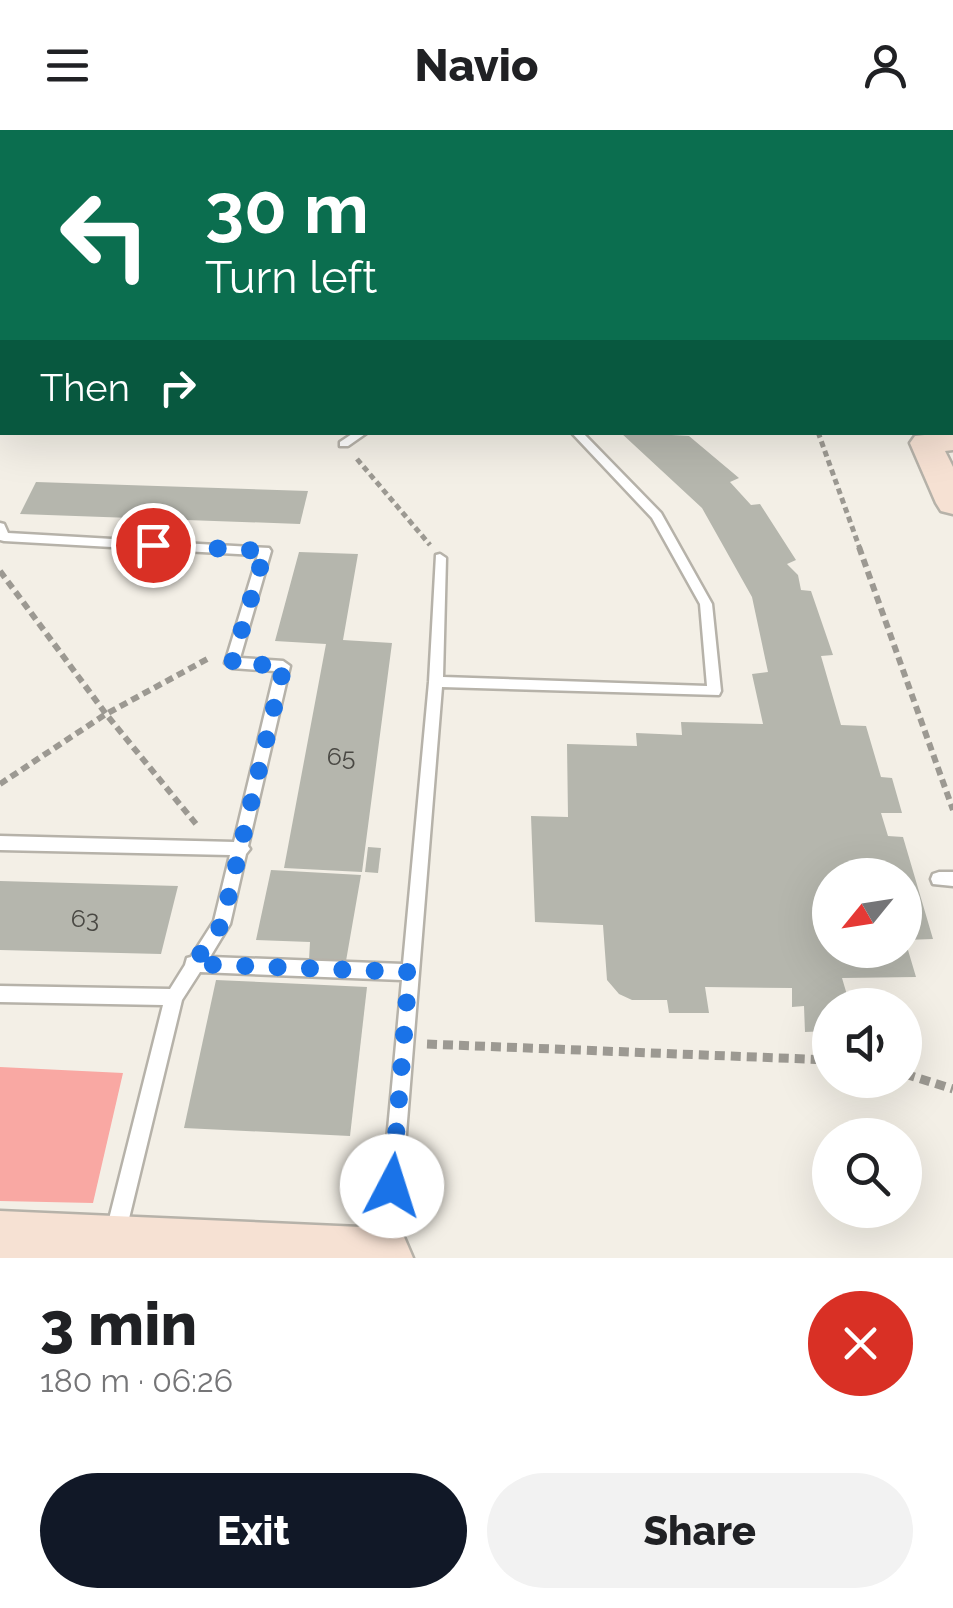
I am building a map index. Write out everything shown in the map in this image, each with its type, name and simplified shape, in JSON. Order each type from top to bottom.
[{"type":"main road","points":[[934,439],[953,504]]},
{"type":"main road","points":[[0,1240],[385,1258]]},
{"type":"lane","points":[[344,444],[358,435]]},
{"type":"lane","points":[[436,682],[714,691],[706,604],[657,516],[579,435]]},
{"type":"lane","points":[[0,527],[4,537],[265,551],[232,663],[284,666],[222,924],[174,996],[113,1245]]},
{"type":"lane","points":[[385,1258],[436,682],[440,558]]},
{"type":"lane","points":[[0,843],[242,849]]},
{"type":"lane","points":[[193,964],[409,972]]},
{"type":"lane","points":[[0,994],[174,996]]},
{"type":"path","points":[[819,435],[953,810]]},
{"type":"path","points":[[344,444],[440,558]]},
{"type":"path","points":[[0,571],[106,714],[215,848]]},
{"type":"path","points":[[0,784],[106,714],[239,642]]},
{"type":"path","points":[[403,1043],[812,1059]]},
{"type":"path","points":[[922,1079],[953,1088]]},
{"type":"shaded area","points":[[0,1067],[123,1073],[93,1203],[0,1201]]},
{"type":"building","points":[[623,435],[689,436],[739,478],[730,482],[751,505],[760,504],[796,560],[787,564],[798,575],[801,590],[811,591],[833,655],[821,656],[841,725],[866,726],[881,777],[892,778],[902,813],[881,813],[888,836],[903,837],[909,858],[812,858],[812,968],[913,968],[916,977],[842,978],[845,988],[812,988],[812,1032],[805,1032],[804,1006],[792,1007],[792,988],[705,987],[709,1013],[669,1013],[667,1000],[632,1000],[619,994],[607,980],[603,925],[535,922],[531,816],[568,817],[567,744],[637,746],[636,733],[682,735],[681,722],[763,724],[752,674],[768,672],[752,597],[702,508]]},
{"type":"building","points":[[36,482],[308,491],[300,524],[20,514]]},
{"type":"building","points":[[299,552],[358,554],[343,640],[392,643],[362,872],[284,868],[326,644],[275,641]]},
{"type":"building","points":[[368,847],[381,848],[378,873],[365,872]]},
{"type":"building","points":[[271,870],[361,875],[346,961],[309,960],[310,942],[256,940]]},
{"type":"building","points":[[0,881],[178,886],[161,954],[0,950]]},
{"type":"building","points":[[922,902],[933,939],[922,939]]},
{"type":"building","points":[[216,980],[367,987],[350,1136],[184,1128]]},
{"type":"route","points":[[153,545],[265,551],[232,663],[284,666],[222,924],[193,964],[409,972],[392,1186]]}]
